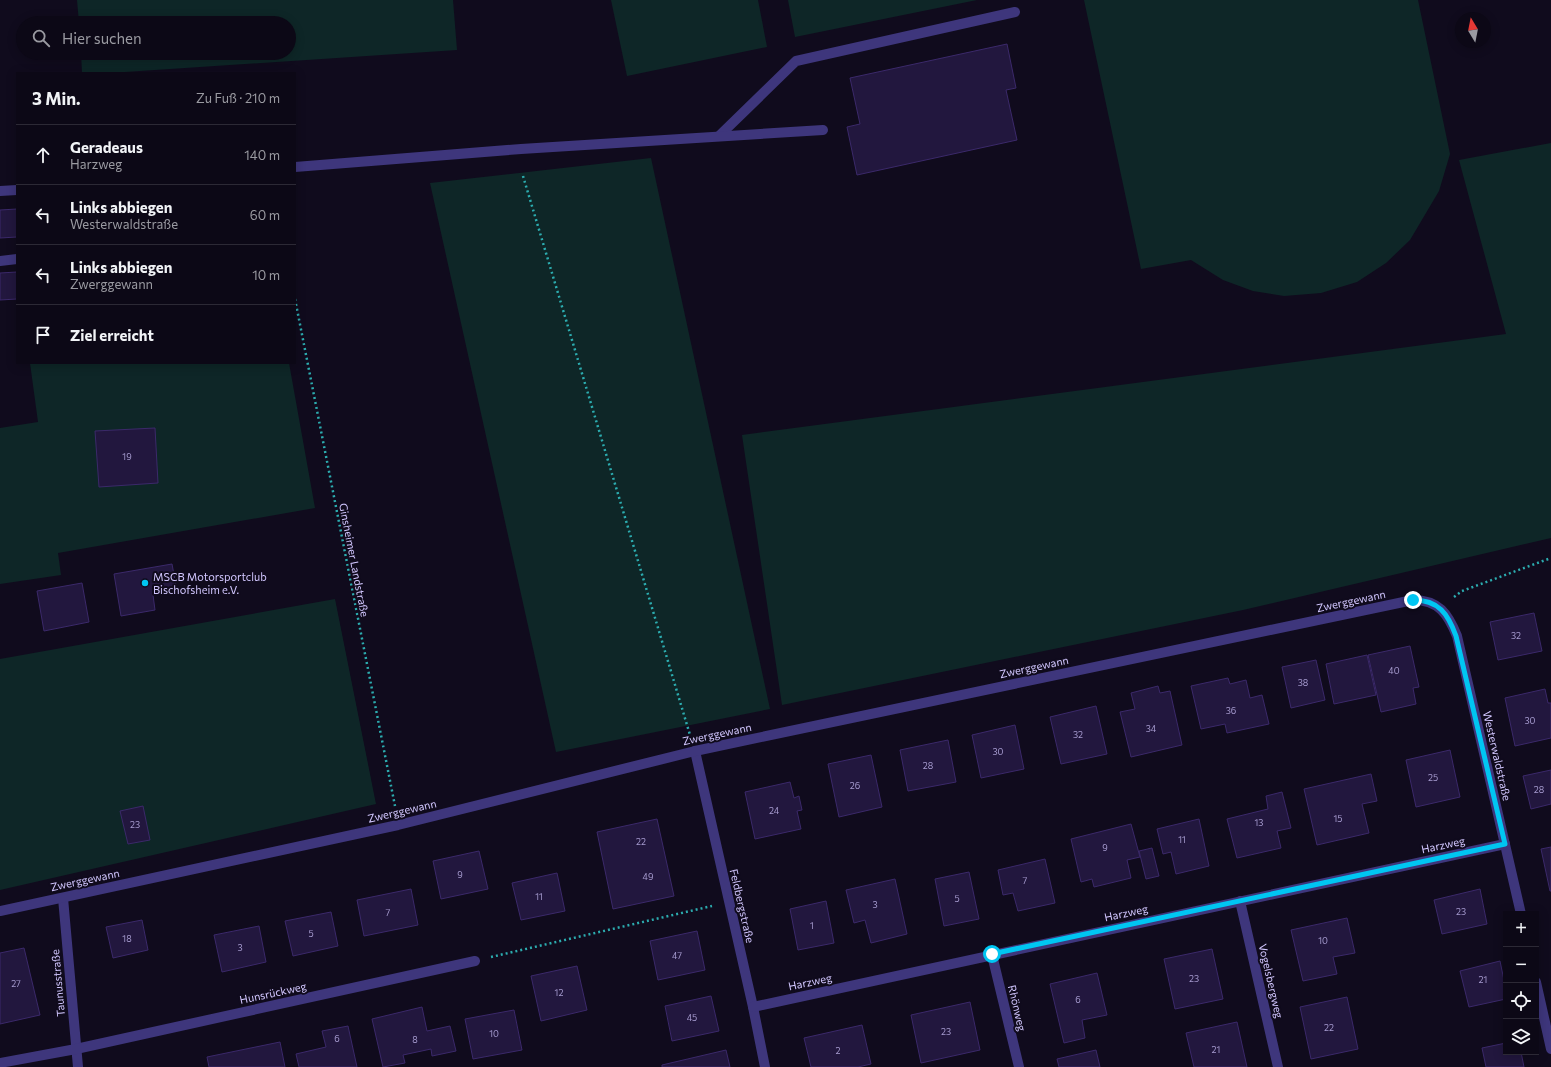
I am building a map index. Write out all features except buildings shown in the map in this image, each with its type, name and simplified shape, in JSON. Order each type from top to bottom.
[{"type":"street","points":[[719,136],[796,61],[1015,12]]},
{"type":"street","points":[[296,167],[719,136],[823,130]]},
{"type":"street","points":[[0,191],[16,190]]},
{"type":"street","points":[[0,261],[16,259]]},
{"type":"street","name":"Zwerggewann","points":[[0,911],[398,825],[695,750],[1413,600],[1425,600],[1440,608]]},
{"type":"street","name":"Westerwaldstraße","points":[[1440,608],[1451,620],[1456,636],[1520,911]]},
{"type":"street","name":"Feldbergstraße","points":[[695,750],[753,1007],[765,1067]]},
{"type":"street","name":"Harzweg","points":[[753,1007],[1505,844]]},
{"type":"street","name":"Taunusstraße","points":[[63,898],[78,1067]]},
{"type":"street","name":"Vogelsbergweg","points":[[1240,901],[1278,1067]]},
{"type":"street","name":"Rhönweg","points":[[992,954],[1019,1067]]},
{"type":"street","name":"Hunsrückweg","points":[[0,1063],[76,1049],[475,961]]},
{"type":"street","points":[[1536,983],[1551,1049]]},
{"type":"path","points":[[523,176],[695,750]]},
{"type":"path","name":"Ginsheimer Landstraße","points":[[296,304],[398,825]]},
{"type":"path","points":[[1440,608],[1462,591],[1551,558]]},
{"type":"path","points":[[475,961],[729,902]]},
{"type":"green space","points":[[77,0],[453,0],[457,50],[125,72],[82,72],[81,60],[296,60],[296,16],[78,16]]},
{"type":"green space","points":[[611,0],[758,0],[767,47],[627,76]]},
{"type":"green space","points":[[788,0],[977,0],[795,37]]},
{"type":"green space","points":[[1084,0],[1418,0],[1450,154],[1439,191],[1410,240],[1386,263],[1357,282],[1321,293],[1284,296],[1253,291],[1223,280],[1191,260],[1141,269]]},
{"type":"green space","points":[[1551,143],[1551,538],[1243,610],[782,705],[742,435],[1506,334],[1459,160]]},
{"type":"green space","points":[[651,158],[770,709],[556,752],[430,183]]},
{"type":"green space","points":[[30,364],[289,364],[315,508],[58,553],[61,575],[0,584],[0,428],[38,422]]},
{"type":"green space","points":[[335,599],[376,804],[0,890],[0,659]]},
{"type":"place","name":"MSCB Motorsportclub Bischofsheim e.V.","points":[[145,583]]},
{"type":"route","points":[[992,954],[1505,844],[1451,620],[1440,608],[1425,600],[1413,600]]}]
